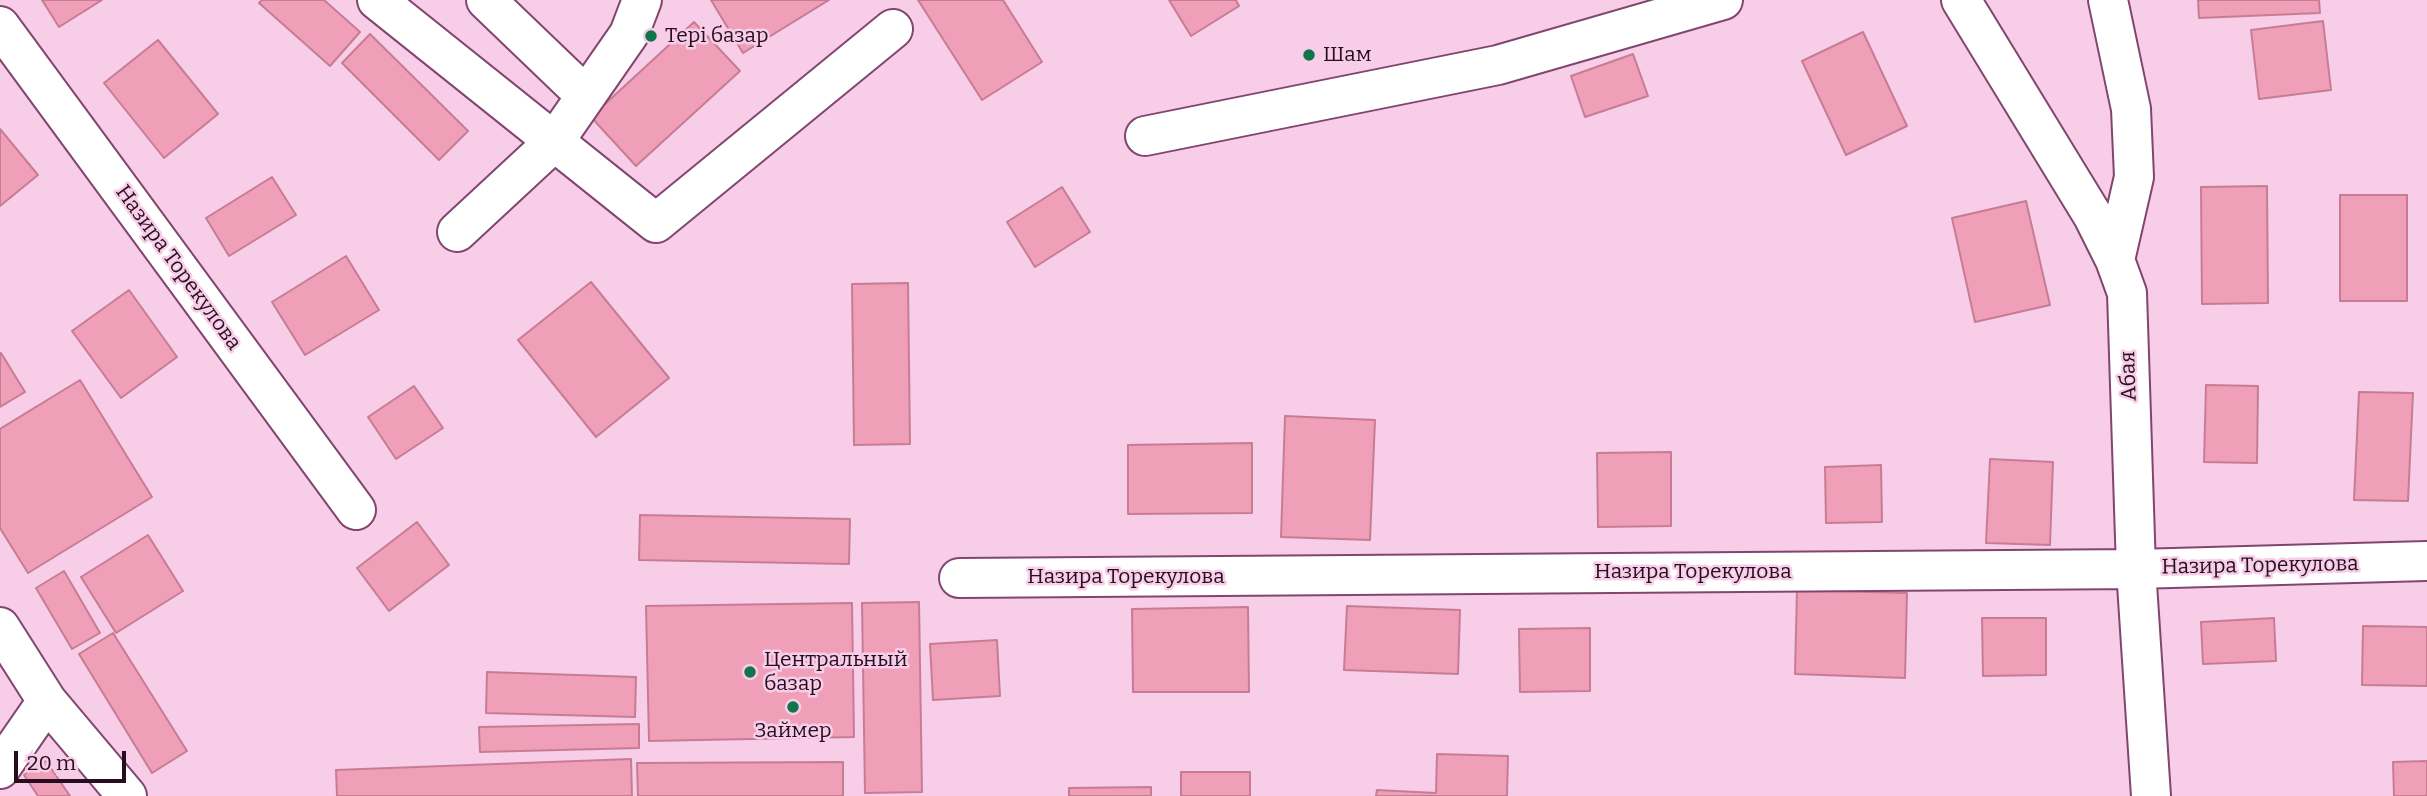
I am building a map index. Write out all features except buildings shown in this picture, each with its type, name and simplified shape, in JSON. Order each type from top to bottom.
[{"type":"street","points":[[377,0],[656,223],[893,29]]},
{"type":"street","points":[[486,0],[586,96]]},
{"type":"street","points":[[457,232],[554,142],[629,34],[642,0]]},
{"type":"street","points":[[1145,136],[1499,65],[1622,14],[1723,0]]},
{"type":"street","name":"Абая","points":[[1961,0],[2093,216],[2115,260],[2127,293],[2136,569],[2151,796]]},
{"type":"street","points":[[2108,0],[2131,109],[2134,177],[2115,260]]},
{"type":"street","name":"Назира Торекулова","points":[[0,26],[356,510]]},
{"type":"street","name":"Назира Торекулова","points":[[959,578],[2136,569],[2427,561]]},
{"type":"street","points":[[0,627],[47,701],[127,796]]},
{"type":"street","points":[[0,768],[47,701]]},
{"type":"place","name":"Тері базар","points":[[651,36]]},
{"type":"place","name":"Шам","points":[[1309,55]]},
{"type":"place","name":"Центральный базар","points":[[750,672]]},
{"type":"place","name":"Займер","points":[[793,707]]}]
